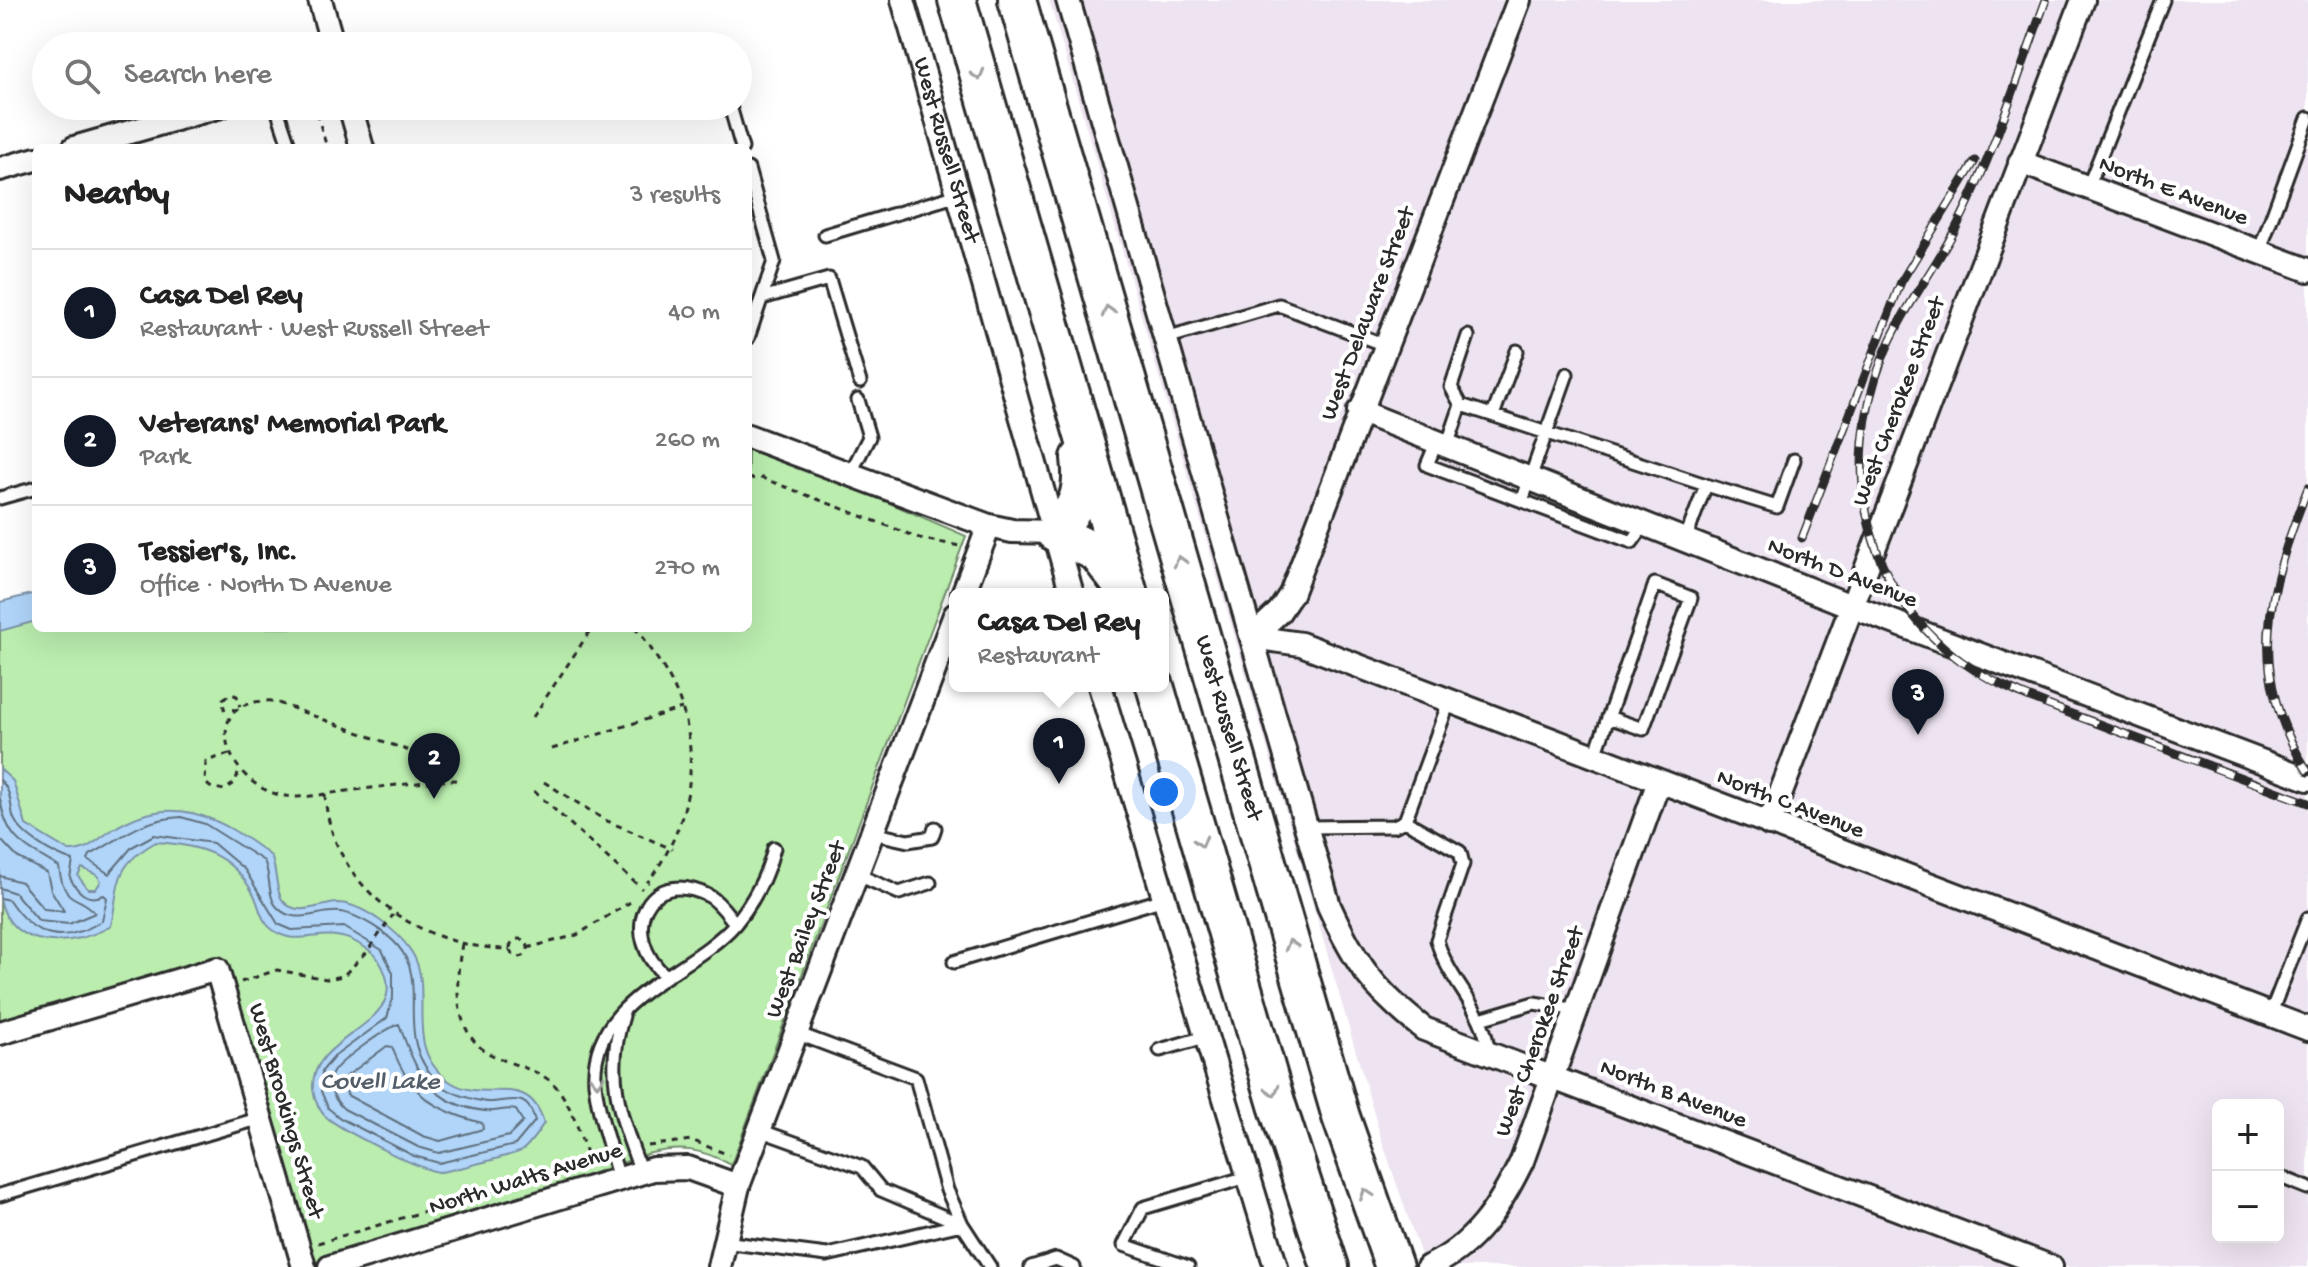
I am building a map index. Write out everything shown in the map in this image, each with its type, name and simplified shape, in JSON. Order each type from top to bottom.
[{"type":"highway","points":[[957,0],[1125,588]]},
{"type":"highway","name":"West Russell Street","points":[[1017,0],[1341,1117],[1394,1267]]},
{"type":"highway","points":[[1065,374],[1080,453],[1082,490],[1078,505],[1054,532],[1097,553],[1123,588]]},
{"type":"highway","points":[[1157,692],[1277,1105],[1330,1267]]},
{"type":"street","points":[[320,0],[329,32]]},
{"type":"street","name":"West Russell Street","points":[[903,0],[1070,588]]},
{"type":"street","name":"West Russell Street","points":[[1068,0],[1329,906]]},
{"type":"street","name":"West Delaware Street","points":[[1252,637],[1279,612],[1291,594],[1519,0]]},
{"type":"street","name":"West Cherokee Street","points":[[1769,824],[2083,0]]},
{"type":"street","points":[[88,144],[172,120]]},
{"type":"street","points":[[354,120],[361,144]]},
{"type":"street","points":[[0,169],[32,160]]},
{"type":"street","name":"North E Avenue","points":[[2020,162],[2308,270]]},
{"type":"street","name":"North D Avenue","points":[[1359,411],[1851,606],[2308,779]]},
{"type":"street","points":[[752,437],[989,526],[1024,533],[1054,532]]},
{"type":"street","points":[[965,588],[989,526]]},
{"type":"street","name":"West Bailey Street","points":[[719,1267],[738,1186],[949,631]]},
{"type":"street","name":"North C Avenue","points":[[1252,637],[1301,644],[1658,784],[2308,1029]]},
{"type":"street","points":[[1102,692],[1276,1267]]},
{"type":"street","name":"West Cherokee Street","points":[[1442,1264],[1474,1237],[1502,1201],[1554,1077],[1658,784]]},
{"type":"street","name":"North B Avenue","points":[[1329,906],[1354,960],[1386,999],[1424,1029],[2051,1267]]},
{"type":"street","points":[[0,1033],[220,979]]},
{"type":"street","name":"West Brookings Street","points":[[220,979],[304,1267]]},
{"type":"street","name":"North Walts Avenue","points":[[330,1267],[641,1172],[688,1168],[738,1186]]},
{"type":"lane","points":[[2088,187],[2163,0]]},
{"type":"lane","points":[[2259,252],[2308,118]]},
{"type":"lane","points":[[281,120],[289,144]]},
{"type":"lane","points":[[734,120],[741,144]]},
{"type":"lane","points":[[752,183],[774,261],[752,327]]},
{"type":"lane","points":[[825,235],[958,195]]},
{"type":"lane","points":[[762,298],[829,279],[860,382]]},
{"type":"lane","points":[[1166,338],[1279,305],[1385,345]]},
{"type":"lane","points":[[1468,336],[1451,387],[1461,405],[1777,507],[1794,460]]},
{"type":"lane","points":[[1493,415],[1517,351]]},
{"type":"lane","points":[[1522,501],[1567,374]]},
{"type":"lane","points":[[850,474],[869,437],[858,400]]},
{"type":"lane","points":[[1461,405],[1442,444],[1427,465],[1632,542],[1645,524]]},
{"type":"lane","points":[[1685,540],[1706,485]]},
{"type":"lane","points":[[0,498],[32,489]]},
{"type":"lane","points":[[1593,758],[1655,584],[1691,598],[1643,729],[1608,717]]},
{"type":"lane","points":[[1307,827],[1394,826],[1405,821],[1449,702]]},
{"type":"lane","points":[[1405,821],[1460,852],[1463,864],[1437,940],[1454,982],[1488,1033],[1488,1052]]},
{"type":"lane","points":[[872,833],[908,841],[932,837],[935,828]]},
{"type":"lane","points":[[619,1179],[595,1083],[598,1051],[609,1028],[642,991],[735,923],[767,877],[774,848]]},
{"type":"lane","points":[[856,874],[899,893],[930,883]]},
{"type":"lane","points":[[666,976],[652,965],[641,930],[642,912],[652,898],[673,888],[711,897],[735,923]]},
{"type":"lane","points":[[954,962],[1164,899]]},
{"type":"lane","points":[[2270,1015],[2308,918]]},
{"type":"lane","points":[[1480,1019],[1534,1003],[1578,1010]]},
{"type":"lane","points":[[624,1012],[616,1038],[613,1081],[641,1172]]},
{"type":"lane","points":[[796,1033],[916,1078],[947,1190],[962,1224],[990,1267]]},
{"type":"lane","points":[[1160,1050],[1205,1037]]},
{"type":"lane","points":[[0,1195],[261,1118]]},
{"type":"lane","points":[[759,1130],[862,1167],[881,1190],[962,1224]]},
{"type":"lane","points":[[1188,1267],[1124,1245],[1143,1208],[1247,1177]]},
{"type":"lane","points":[[2284,1178],[2308,1188]]},
{"type":"lane","points":[[723,1242],[827,1255],[962,1224]]},
{"type":"lane","points":[[1031,1267],[1056,1259],[1074,1267]]},
{"type":"path","points":[[319,120],[326,144]]},
{"type":"path","points":[[752,479],[762,478],[922,539],[979,552]]},
{"type":"path","points":[[533,717],[589,632]]},
{"type":"path","points":[[527,948],[577,935],[631,903],[672,849],[691,776],[687,722],[672,681],[637,632]]},
{"type":"path","points":[[231,694],[237,696],[239,709],[224,709],[223,699],[231,694]]},
{"type":"path","points":[[453,767],[273,701],[249,702],[239,709],[225,731],[229,754],[239,771],[256,785],[285,796],[456,780]]},
{"type":"path","points":[[552,749],[682,708]]},
{"type":"path","points":[[229,754],[206,761],[205,782],[216,790],[224,790],[235,783],[239,771]]},
{"type":"path","points":[[436,761],[437,781]]},
{"type":"path","points":[[544,782],[605,820],[672,849]]},
{"type":"path","points":[[534,791],[642,889]]},
{"type":"path","points":[[325,794],[330,825],[344,857],[366,889],[394,915],[420,929],[462,944],[510,949],[518,957],[526,953],[527,948]]},
{"type":"path","points":[[220,979],[277,970],[338,978],[366,953],[394,915]]},
{"type":"path","points":[[510,949],[518,940],[527,948]]},
{"type":"path","points":[[462,944],[456,986],[467,1031],[490,1054],[523,1066],[557,1086],[575,1120],[589,1163]]},
{"type":"shaded area","points":[[1049,0],[2308,0],[2308,1267],[1425,1267],[1381,1138]]},
{"type":"green space","points":[[752,444],[966,536],[731,1165],[690,1150],[647,1154],[327,1267],[304,1267],[217,969],[0,1033],[0,615],[32,607],[32,632],[752,632]]},
{"type":"water","points":[[32,594],[32,622],[0,631],[0,602]]},
{"type":"water","name":"Covell Lake","points":[[0,769],[13,781],[26,825],[69,851],[87,847],[134,818],[155,812],[195,814],[233,830],[271,856],[279,892],[289,906],[302,909],[337,903],[368,913],[405,943],[418,966],[422,1035],[434,1067],[449,1081],[463,1088],[516,1092],[527,1097],[537,1106],[544,1123],[521,1151],[439,1172],[380,1148],[325,1116],[313,1089],[316,1070],[328,1054],[375,1014],[385,999],[387,981],[378,959],[370,950],[347,938],[293,938],[273,930],[263,918],[244,879],[224,860],[200,849],[156,842],[132,859],[121,876],[111,926],[96,933],[62,941],[30,937],[16,929],[6,916],[0,898]],"holes":[[[82,868],[97,875],[101,881],[96,889],[88,889],[78,876]]]},
{"type":"railway","points":[[2046,0],[1973,193],[1891,339],[1870,399],[1863,441],[1863,483],[1869,523],[1881,562],[1901,598],[1927,632],[1977,672],[2049,705],[2308,803]]},
{"type":"railway","points":[[1802,538],[1901,282],[1975,161]]},
{"type":"railway","points":[[2308,488],[2282,562],[2269,631],[2270,665],[2276,700],[2288,735],[2308,772]]},
{"type":"place","name":"Tessier's, Inc.","points":[[1918,735]]},
{"type":"place","name":"Casa Del Rey","points":[[1059,784]]},
{"type":"place","name":"Veterans' Memorial Park","points":[[434,799]]}]
